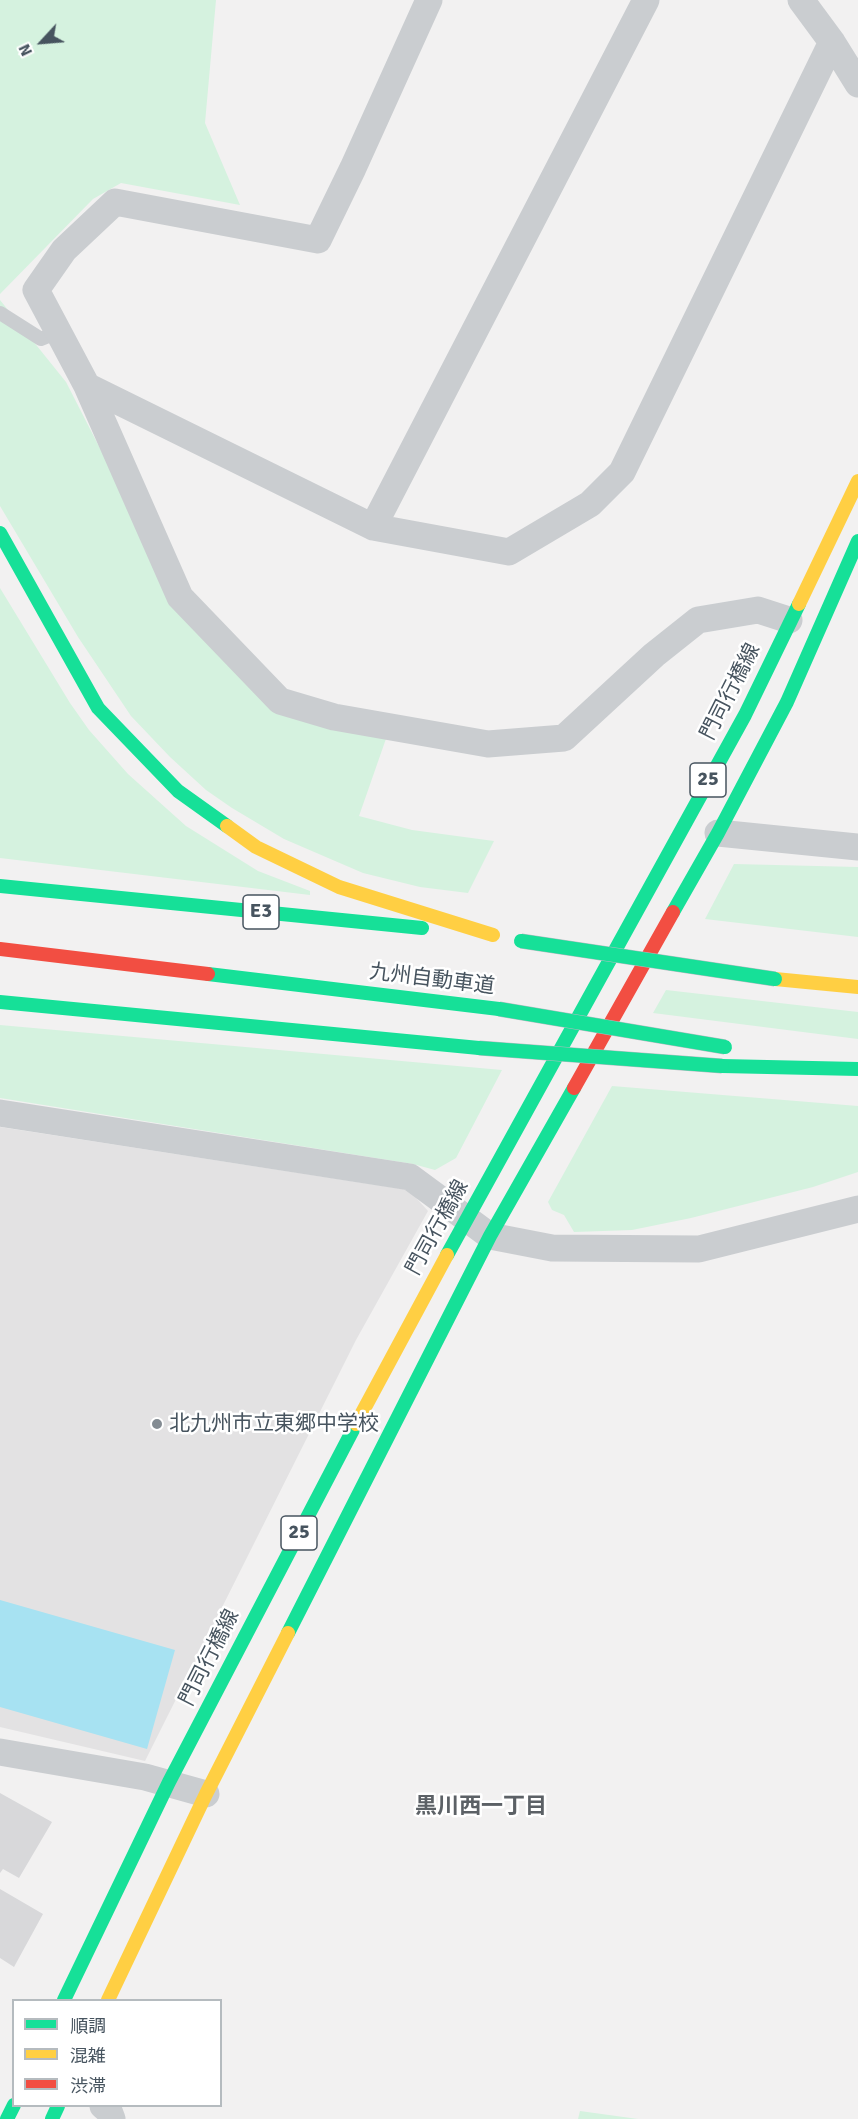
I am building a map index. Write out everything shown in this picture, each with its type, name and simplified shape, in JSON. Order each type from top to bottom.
[{"type":"main road","name":"門司行橋線","points":[[65,1999],[170,1782],[318,1495],[466,1220],[744,715],[858,481]]},
{"type":"main road","points":[[0,533],[98,708],[178,791],[256,847],[339,887],[507,938]]},
{"type":"main road","name":"25","points":[[109,1999],[206,1794],[490,1236],[718,833],[787,702],[858,541]]},
{"type":"main road","name":"E3","points":[[0,885],[507,938],[775,979],[858,987]]},
{"type":"main road","name":"九州自動車道","points":[[0,949],[499,1009],[738,1050]]},
{"type":"main road","points":[[0,1002],[479,1048],[722,1066],[858,1067]]},
{"type":"main road","points":[[767,1053],[858,1067]]},
{"type":"street","points":[[429,0],[318,240],[116,202],[64,250],[36,290],[87,386],[180,597],[280,701],[334,717],[488,744],[564,738],[654,655],[698,620],[758,610],[789,620]]},
{"type":"street","points":[[373,527],[646,0]]},
{"type":"street","points":[[801,0],[832,42],[858,84]]},
{"type":"street","points":[[87,386],[373,527],[509,552],[590,504],[622,472],[832,42]]},
{"type":"street","points":[[718,833],[858,847]]},
{"type":"street","points":[[0,1113],[410,1177],[490,1236],[552,1248],[699,1249],[858,1209]]},
{"type":"street","points":[[0,1752],[170,1782],[206,1794]]},
{"type":"lane","points":[[0,313],[41,339],[58,332]]},
{"type":"shaded area","name":"北九州市立東郷中学校","points":[[0,1127],[409,1190],[428,1211],[356,1340],[145,1761],[0,1727]]},
{"type":"green space","points":[[0,0],[216,0],[205,123],[240,205],[121,183],[93,199],[0,294]]},
{"type":"green space","points":[[0,300],[66,382],[175,595],[276,697],[388,733],[359,816],[412,830],[494,841],[468,893],[420,887],[363,873],[284,839],[206,790],[131,716],[78,637],[0,506]]},
{"type":"green space","points":[[0,588],[70,703],[89,730],[128,774],[186,826],[258,871],[310,891],[310,895],[0,858]]},
{"type":"green space","points":[[734,864],[858,867],[858,937],[705,919]]},
{"type":"green space","points":[[666,990],[858,1012],[858,1039],[653,1013]]},
{"type":"green space","points":[[0,1025],[502,1070],[456,1158],[435,1170],[413,1164],[0,1098]]},
{"type":"green space","points":[[612,1086],[858,1106],[858,1172],[813,1187],[691,1218],[632,1230],[574,1232],[564,1215],[552,1210],[548,1202]]},
{"type":"green space","points":[[580,2111],[638,2119],[578,2119]]},
{"type":"water","points":[[0,1600],[175,1650],[147,1749],[0,1707]]},
{"type":"building","points":[[0,1793],[52,1822],[19,1878],[3,1869],[0,1873]]},
{"type":"building","points":[[0,1889],[43,1914],[14,1967],[0,1958]]},
{"type":"traffic: fast","points":[[0,533],[98,708],[178,791],[227,826]]},
{"type":"traffic: fast","points":[[673,912],[718,833],[787,702],[858,541]]},
{"type":"traffic: fast","points":[[447,1255],[745,715],[799,604]]},
{"type":"traffic: fast","points":[[0,886],[422,928]]},
{"type":"traffic: fast","points":[[521,941],[775,979]]},
{"type":"traffic: fast","points":[[208,974],[499,1009]]},
{"type":"traffic: fast","points":[[0,1002],[479,1048]]},
{"type":"traffic: fast","points":[[499,1009],[725,1047]]},
{"type":"traffic: fast","points":[[479,1048],[722,1066]]},
{"type":"traffic: fast","points":[[722,1066],[858,1069]]},
{"type":"traffic: fast","points":[[288,1633],[490,1236],[574,1088]]},
{"type":"traffic: fast","points":[[64,1999],[169,1782],[356,1424]]},
{"type":"traffic: fast","points":[[7,2119],[13,2107]]},
{"type":"traffic: fast","points":[[52,2119],[58,2107]]},
{"type":"traffic: slow","points":[[799,604],[858,481]]},
{"type":"traffic: slow","points":[[227,826],[256,847],[339,887],[493,935]]},
{"type":"traffic: slow","points":[[775,979],[858,987]]},
{"type":"traffic: slow","points":[[356,1424],[447,1255]]},
{"type":"traffic: slow","points":[[108,1999],[206,1794],[288,1633]]},
{"type":"traffic: jam","points":[[574,1088],[673,912]]},
{"type":"traffic: jam","points":[[0,949],[208,974]]},
{"type":"place","name":"北九州市立東郷中学校","points":[[157,1424]]},
{"type":"district","name":"黒川西一丁目","points":[[481,1807]]}]
